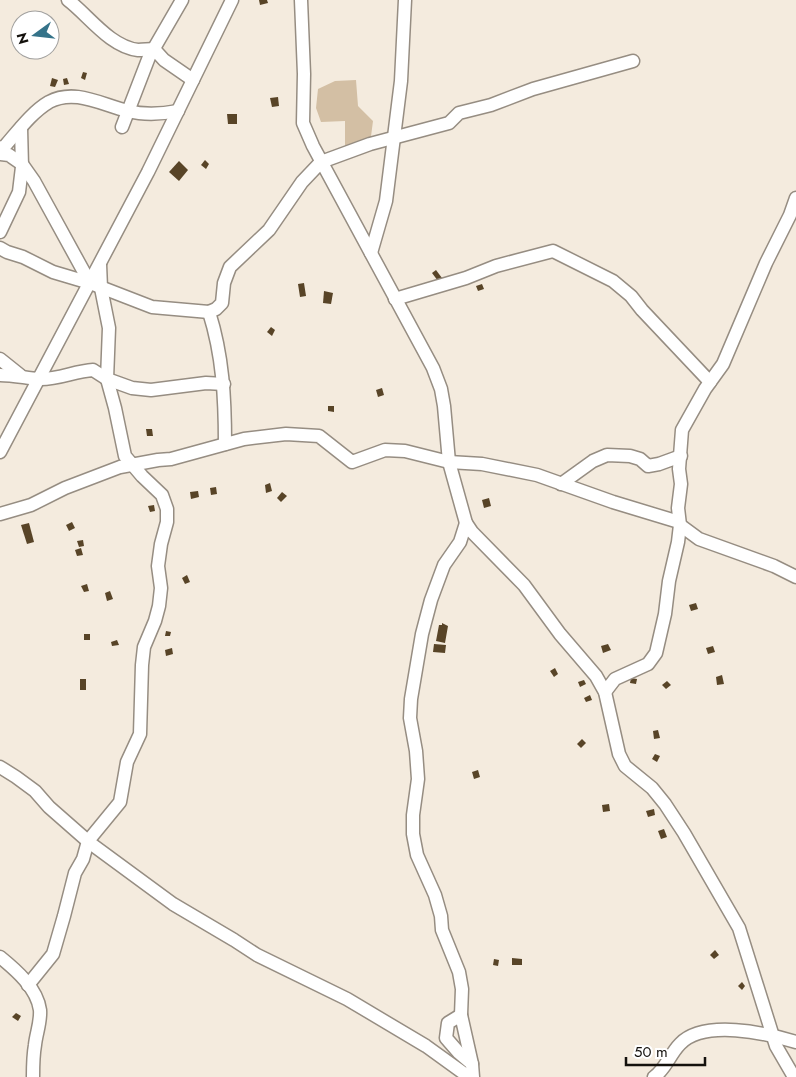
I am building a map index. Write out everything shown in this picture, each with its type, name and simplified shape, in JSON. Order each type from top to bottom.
[{"type":"street","points":[[68,0],[95,27],[124,46],[138,50],[154,49]]},
{"type":"street","points":[[122,127],[149,57],[182,0]]},
{"type":"street","points":[[0,452],[39,379],[96,285],[100,264],[148,172],[232,0]]},
{"type":"street","points":[[301,0],[304,74],[303,123],[433,368],[441,389],[444,406],[449,462],[466,523],[472,532],[524,585],[554,627],[596,676],[605,692],[619,754],[626,766],[652,788],[665,804],[739,928],[776,1046],[794,1077]]},
{"type":"street","points":[[371,253],[386,200],[395,137],[401,81],[405,0]]},
{"type":"street","points":[[154,49],[164,60],[193,80]]},
{"type":"street","points":[[0,248],[53,272],[96,285],[152,307],[209,312],[216,309],[222,303],[224,283],[230,267],[269,230],[302,182],[322,162],[370,144],[449,123],[459,113],[633,61]]},
{"type":"street","points":[[0,148],[5,146],[32,116],[49,102],[69,96],[87,98],[128,111],[165,114],[178,111]]},
{"type":"street","points":[[0,232],[19,192],[22,164],[21,128]]},
{"type":"street","points":[[0,154],[9,155],[22,164],[96,285],[109,328],[107,379],[125,456],[162,496],[167,509],[167,522],[158,566],[161,588],[159,606],[144,646],[140,734],[127,762],[120,802],[88,841],[83,859],[75,873],[52,954],[28,985]]},
{"type":"street","points":[[605,692],[615,679],[648,664],[656,653],[668,601],[669,581],[678,542],[680,524],[678,508],[681,484],[679,469],[682,430],[731,348],[766,263],[790,215],[796,198]]},
{"type":"street","points":[[395,299],[466,278],[491,268],[553,251],[613,281],[631,296],[710,382]]},
{"type":"street","points":[[209,312],[221,360],[224,384],[226,444]]},
{"type":"street","points":[[0,359],[20,375]]},
{"type":"street","points":[[0,374],[20,375],[39,379],[62,377],[93,370],[107,379],[132,388],[151,390],[206,383],[224,384]]},
{"type":"street","points":[[0,514],[31,504],[65,488],[120,467],[171,459],[244,439],[286,434],[319,436],[352,462],[386,450],[405,451],[449,462],[482,464],[537,475],[680,524],[699,539],[774,566],[796,577]]},
{"type":"street","points":[[561,484],[593,461],[607,455],[630,456],[640,459],[648,466],[681,456]]},
{"type":"street","points":[[466,523],[460,542],[444,565],[431,600],[422,634],[411,699],[410,718],[416,751],[418,779],[413,815],[413,834],[417,855],[435,895],[441,916],[442,930],[459,972],[462,989],[461,1015],[472,1064],[471,1077]]},
{"type":"street","points":[[0,767],[16,776],[35,791],[88,841],[143,883],[192,916],[257,955],[347,999],[426,1046],[471,1077]]},
{"type":"street","points":[[0,957],[28,985],[40,1011],[33,1077]]},
{"type":"street","points":[[461,1015],[448,1023],[446,1038],[472,1064]]},
{"type":"street","points":[[654,1077],[660,1072],[682,1042],[701,1032],[715,1029],[773,1035],[796,1042]]},
{"type":"shaded area","points":[[356,80],[358,106],[373,121],[370,144],[345,153],[345,121],[321,122],[316,108],[318,89],[335,81]]},
{"type":"building","points":[[259,0],[267,0],[268,3],[260,5]]},
{"type":"building","points":[[83,72],[87,73],[85,80],[81,78]]},
{"type":"building","points":[[52,78],[58,80],[55,87],[50,86]]},
{"type":"building","points":[[67,78],[69,84],[64,85],[63,79]]},
{"type":"building","points":[[278,97],[279,106],[272,107],[270,98]]},
{"type":"building","points":[[227,114],[237,114],[237,124],[228,124]]},
{"type":"building","points":[[205,160],[209,164],[206,169],[201,165]]},
{"type":"building","points":[[179,161],[188,170],[179,181],[169,172]]},
{"type":"building","points":[[436,270],[442,278],[438,281],[432,273]]},
{"type":"building","points":[[304,283],[306,296],[300,297],[298,284]]},
{"type":"building","points":[[482,284],[484,289],[478,291],[476,286]]},
{"type":"building","points":[[324,291],[333,293],[331,304],[323,303]]},
{"type":"building","points":[[271,327],[275,330],[272,336],[267,332]]},
{"type":"building","points":[[382,388],[384,395],[378,397],[376,390]]},
{"type":"building","points":[[328,406],[334,406],[334,412],[328,411]]},
{"type":"building","points":[[146,429],[152,429],[153,436],[147,436]]},
{"type":"building","points":[[270,483],[272,491],[266,493],[265,485]]},
{"type":"building","points":[[216,487],[217,494],[211,495],[210,488]]},
{"type":"building","points":[[198,491],[199,497],[191,499],[190,492]]},
{"type":"building","points":[[282,492],[287,496],[281,502],[277,498]]},
{"type":"building","points":[[489,498],[491,506],[484,508],[482,500]]},
{"type":"building","points":[[154,505],[155,511],[150,512],[148,506]]},
{"type":"building","points":[[72,522],[75,528],[69,531],[66,525]]},
{"type":"building","points":[[29,523],[34,542],[27,544],[21,525]]},
{"type":"building","points":[[83,540],[84,546],[79,547],[77,541]]},
{"type":"building","points":[[81,548],[83,555],[77,556],[75,550]]},
{"type":"building","points":[[187,575],[190,582],[185,584],[182,578]]},
{"type":"building","points":[[87,584],[89,591],[84,592],[81,586]]},
{"type":"building","points":[[110,591],[113,599],[107,601],[105,593]]},
{"type":"building","points":[[696,603],[698,609],[691,611],[689,605]]},
{"type":"building","points":[[442,623],[448,626],[445,643],[436,641],[439,625],[442,625]]},
{"type":"building","points":[[166,631],[171,632],[170,636],[165,636]]},
{"type":"building","points":[[84,634],[90,634],[90,640],[84,640]]},
{"type":"building","points":[[117,640],[119,645],[112,646],[111,642]]},
{"type":"building","points":[[434,644],[446,645],[445,653],[433,652]]},
{"type":"building","points":[[608,644],[611,650],[603,653],[601,646]]},
{"type":"building","points":[[713,646],[715,652],[708,654],[706,648]]},
{"type":"building","points":[[172,648],[173,654],[166,656],[165,650]]},
{"type":"building","points":[[555,668],[558,674],[554,677],[550,671]]},
{"type":"building","points":[[722,675],[724,684],[717,685],[716,677]]},
{"type":"building","points":[[631,678],[637,679],[636,684],[630,683]]},
{"type":"building","points":[[80,679],[86,679],[86,690],[80,690]]},
{"type":"building","points":[[584,680],[586,684],[580,687],[578,682]]},
{"type":"building","points":[[667,681],[671,685],[666,689],[662,685]]},
{"type":"building","points":[[590,695],[592,700],[586,702],[584,698]]},
{"type":"building","points":[[658,730],[660,738],[654,739],[653,731]]},
{"type":"building","points":[[582,739],[586,743],[581,748],[577,744]]},
{"type":"building","points":[[655,754],[660,756],[657,762],[652,759]]},
{"type":"building","points":[[478,770],[480,777],[474,779],[472,772]]},
{"type":"building","points":[[609,804],[610,811],[603,812],[602,805]]},
{"type":"building","points":[[654,809],[655,815],[648,817],[646,811]]},
{"type":"building","points":[[664,829],[667,837],[661,839],[658,831]]},
{"type":"building","points":[[715,950],[719,955],[714,959],[710,955]]},
{"type":"building","points":[[512,958],[522,959],[522,965],[512,965]]},
{"type":"building","points":[[494,959],[499,960],[498,966],[493,965]]},
{"type":"building","points":[[742,982],[745,986],[742,990],[738,986]]},
{"type":"building","points":[[16,1013],[21,1016],[18,1021],[12,1017]]}]
